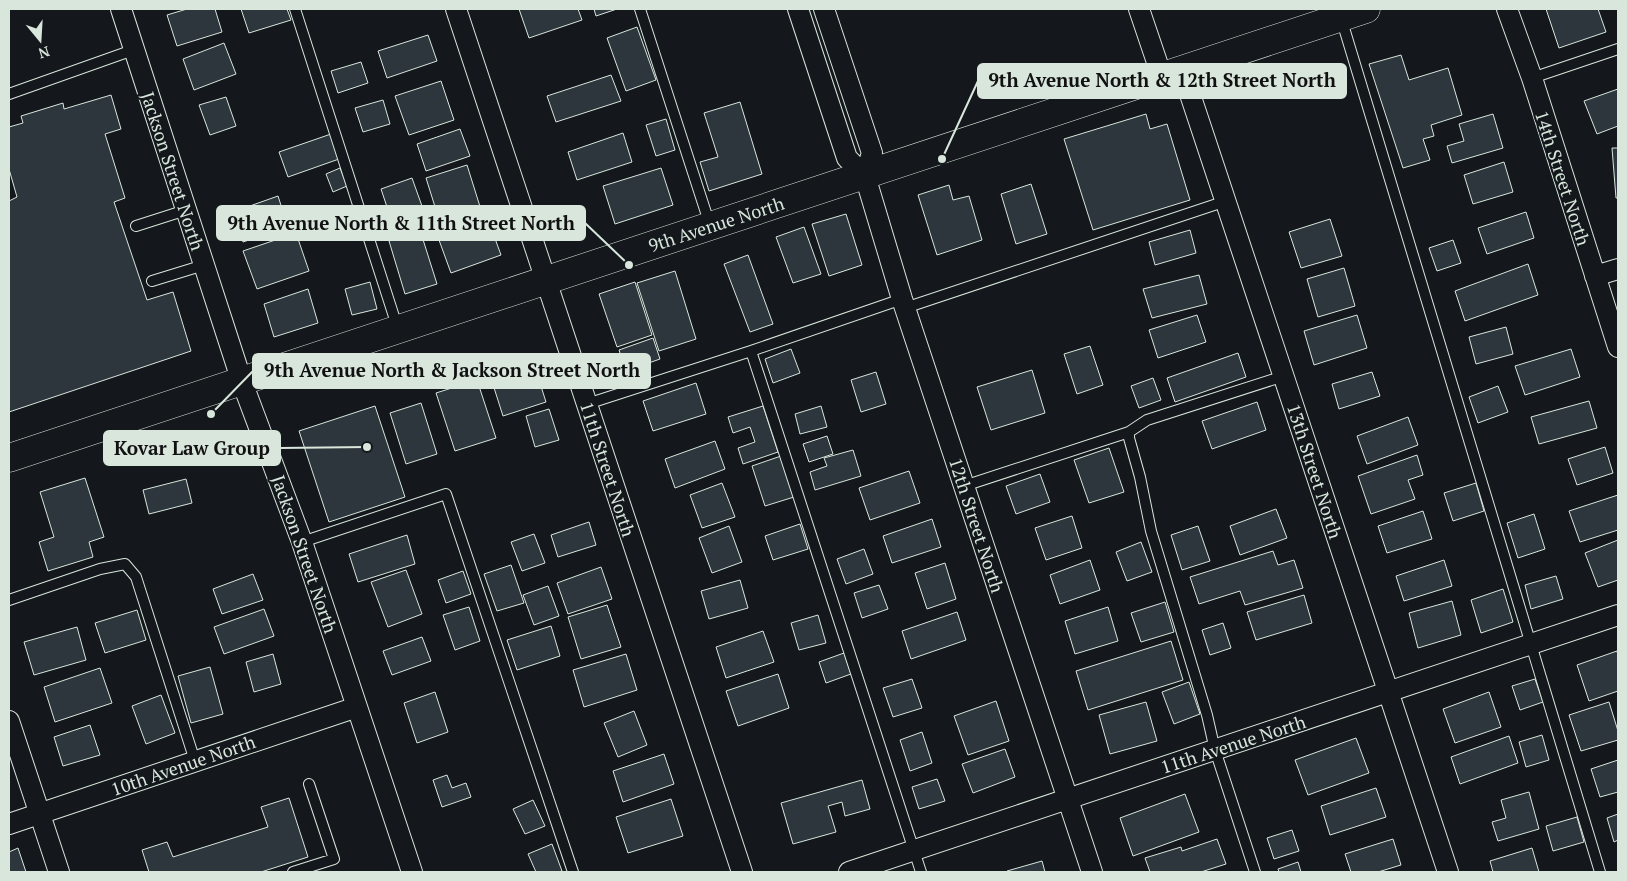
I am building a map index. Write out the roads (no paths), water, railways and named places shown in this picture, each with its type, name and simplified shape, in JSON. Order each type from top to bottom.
[{"type":"street","name":"Jackson Street North","points":[[120,9],[242,382],[302,542],[412,872]]},
{"type":"street","name":"11th Street North","points":[[456,9],[742,872]]},
{"type":"street","name":"12th Street North","points":[[798,9],[847,158],[865,176],[904,303],[1092,872]]},
{"type":"street","points":[[824,9],[872,152],[865,176]]},
{"type":"street","name":"13th Street North","points":[[1139,9],[1172,73],[1226,201],[1448,872]]},
{"type":"street","name":"9th Avenue North","points":[[9,458],[1366,9]]},
{"type":"street","name":"14th Street North","points":[[1507,9],[1532,78],[1618,347]]},
{"type":"street","points":[[1595,276],[1618,269]]},
{"type":"street","name":"11th Avenue North","points":[[849,872],[1618,615]]},
{"type":"street","name":"10th Avenue North","points":[[9,824],[357,707]]},
{"type":"street","points":[[9,721],[59,872]]},
{"type":"lane","points":[[295,9],[398,329]]},
{"type":"lane","points":[[640,9],[710,226]]},
{"type":"lane","points":[[1340,17],[1600,872]]},
{"type":"lane","points":[[1532,78],[1618,49]]},
{"type":"lane","points":[[9,94],[133,50]]},
{"type":"lane","points":[[587,404],[1226,201]]},
{"type":"lane","points":[[136,226],[186,210]]},
{"type":"lane","points":[[152,281],[204,265]]},
{"type":"lane","points":[[751,351],[921,872]]},
{"type":"lane","points":[[964,486],[1129,432],[1147,420],[1284,376]]},
{"type":"lane","points":[[1129,432],[1151,531],[1208,715],[1215,750],[1255,872]]},
{"type":"lane","points":[[302,542],[446,494],[573,872]]},
{"type":"lane","points":[[9,600],[100,569],[125,564],[136,577],[195,762]]},
{"type":"lane","points":[[293,872],[334,859],[309,784]]},
{"type":"place","name":"9th Avenue North & 12th Street North","points":[[942,159]]},
{"type":"place","name":"9th Avenue North & 11th Street North","points":[[629,265]]},
{"type":"place","name":"9th Avenue North & Jackson Street North","points":[[211,414]]},
{"type":"place","name":"Kovar Law Group","points":[[367,447]]}]
